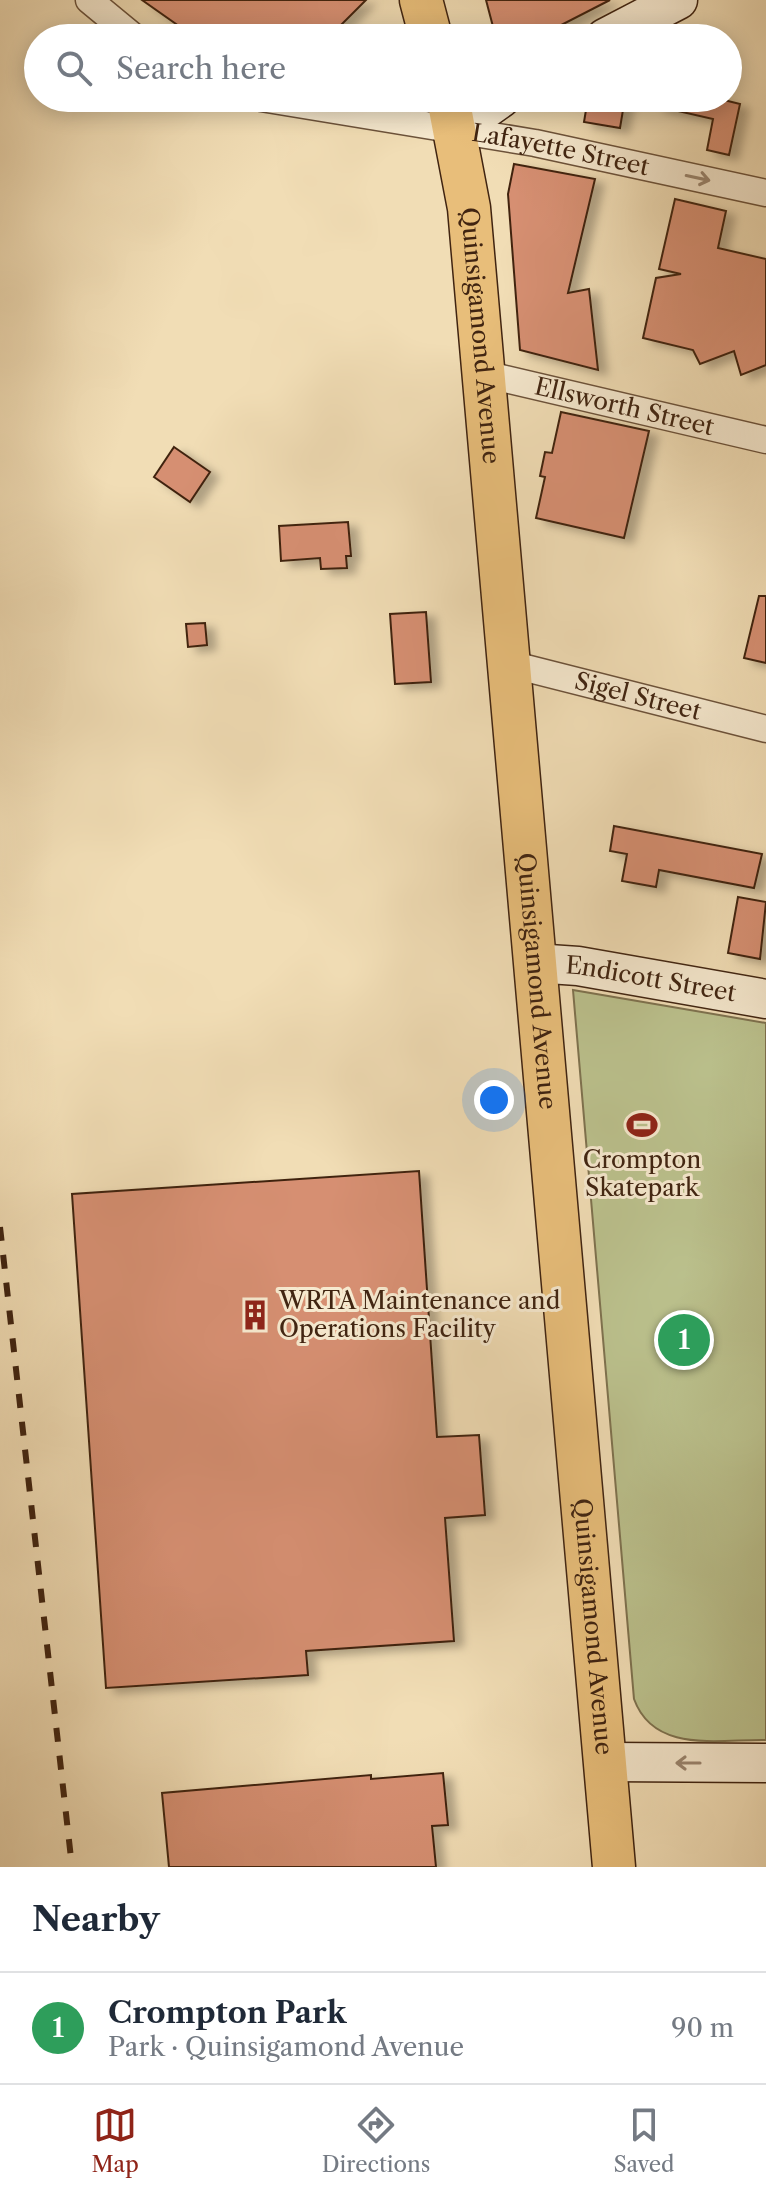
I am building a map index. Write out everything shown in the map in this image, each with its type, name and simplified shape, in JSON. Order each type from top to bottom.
[{"type":"main road","points":[[421,0],[427,24]]},
{"type":"main road","name":"Quinsigamond Avenue","points":[[452,114],[469,208],[614,1867]]},
{"type":"street","points":[[89,0],[118,24]]},
{"type":"street","points":[[632,24],[678,0]]},
{"type":"street","name":"Lafayette Street","points":[[428,112],[452,114],[566,149],[766,193]]},
{"type":"street","name":"Ellsworth Street","points":[[484,374],[766,440]]},
{"type":"street","name":"Sigel Street","points":[[510,664],[766,729]]},
{"type":"street","name":"Endicott Street","points":[[534,963],[578,966],[766,999]]},
{"type":"street","points":[[607,1762],[766,1763]]},
{"type":"green space","points":[[573,990],[766,1023],[766,1740],[709,1741],[672,1736],[643,1717],[634,1699]]},
{"type":"building","points":[[142,0],[366,0],[342,24],[176,24]]},
{"type":"building","points":[[486,0],[610,0],[563,24],[492,24]]},
{"type":"building","points":[[586,112],[623,112],[620,128],[584,122]]},
{"type":"building","points":[[682,112],[738,112],[729,155],[707,150],[713,119]]},
{"type":"building","points":[[514,164],[595,179],[568,293],[589,289],[598,370],[520,350],[508,194]]},
{"type":"building","points":[[675,199],[726,211],[718,248],[766,259],[766,365],[741,375],[734,351],[700,364],[693,350],[643,338],[656,278],[681,274],[659,269]]},
{"type":"building","points":[[561,412],[649,431],[624,538],[536,518],[545,477],[540,476],[545,452],[552,453]]},
{"type":"building","points":[[174,447],[210,472],[190,502],[154,477]]},
{"type":"building","points":[[348,522],[351,556],[346,556],[347,568],[321,569],[320,558],[281,561],[279,526]]},
{"type":"building","points":[[759,596],[766,596],[766,663],[744,658]]},
{"type":"building","points":[[426,612],[431,682],[395,684],[390,614]]},
{"type":"building","points":[[205,623],[207,645],[188,647],[186,624]]},
{"type":"building","points":[[614,826],[762,854],[754,888],[659,870],[656,887],[622,881],[627,854],[610,851]]},
{"type":"building","points":[[738,897],[766,902],[760,959],[728,953]]},
{"type":"building","name":"WRTA Maintenance and Operations Facility","points":[[419,1171],[437,1437],[479,1435],[485,1515],[445,1518],[454,1641],[306,1651],[308,1675],[106,1688],[72,1194]]},
{"type":"building","points":[[443,1773],[448,1825],[432,1826],[436,1867],[169,1867],[162,1793],[371,1775],[371,1779]]},
{"type":"railway","points":[[0,1227],[72,1867]]},
{"type":"place","name":"Crompton Skatepark","points":[[642,1125]]},
{"type":"place","name":"WRTA Maintenance and Operations Facility","points":[[255,1315]]},
{"type":"place","name":"Crompton Park","points":[[684,1340]]}]
